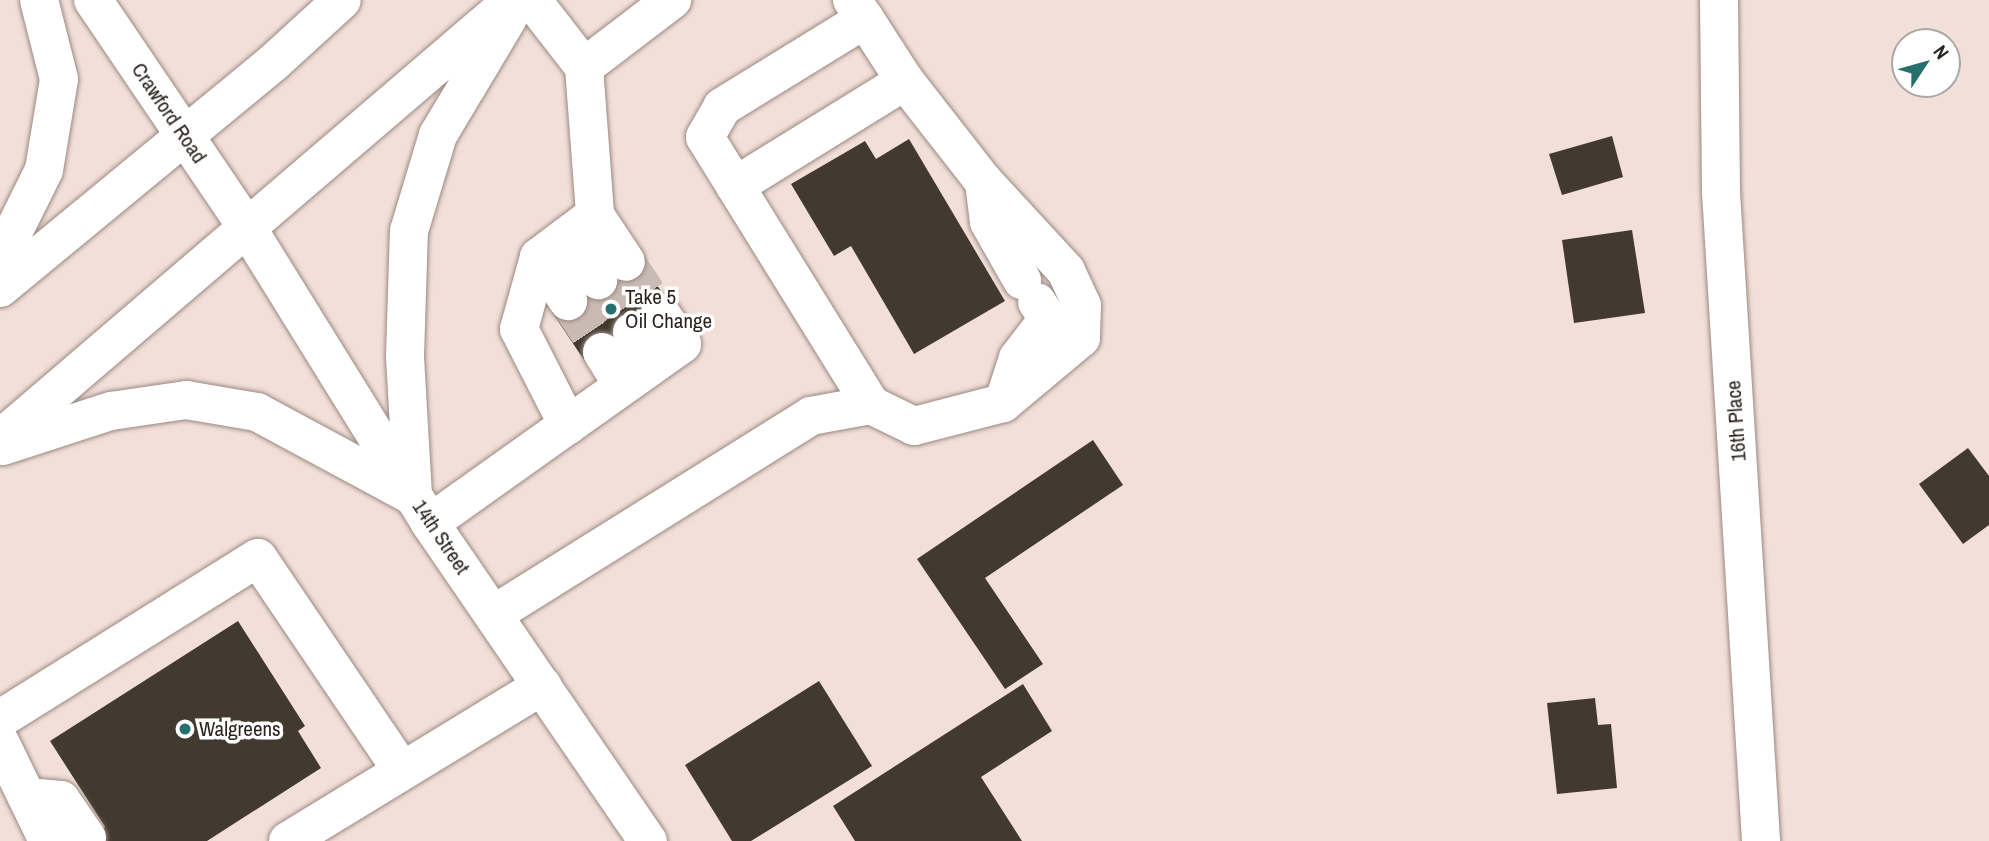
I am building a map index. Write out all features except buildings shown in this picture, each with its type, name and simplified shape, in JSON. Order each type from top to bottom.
[{"type":"main road","points":[[0,260],[44,170],[59,79],[39,0]]},
{"type":"main road","name":"Crawford Road","points":[[93,0],[246,226]]},
{"type":"main road","points":[[0,288],[184,137],[342,0]]},
{"type":"main road","points":[[0,439],[513,0]]},
{"type":"main road","points":[[422,510],[405,356],[409,231],[438,135],[519,0]]},
{"type":"main road","points":[[532,0],[584,67],[567,236],[519,329],[568,425]]},
{"type":"main road","points":[[584,67],[672,0]]},
{"type":"main road","name":"16th Place","points":[[1719,0],[1721,192],[1761,841]]},
{"type":"main road","points":[[858,10],[905,81],[984,182],[1066,271],[1082,306],[1081,338],[1003,403],[914,426],[871,405],[705,137],[722,107],[858,10]]},
{"type":"main road","points":[[735,186],[905,81]]},
{"type":"main road","points":[[984,182],[989,222],[1048,319],[1018,358],[1003,403]]},
{"type":"main road","name":"14th Street","points":[[246,226],[422,510],[648,841]]},
{"type":"main road","points":[[567,236],[597,281],[567,236]]},
{"type":"main road","points":[[422,510],[568,425],[682,345],[631,333],[622,385]]},
{"type":"main road","points":[[0,447],[111,411],[186,400],[257,412],[422,510]]},
{"type":"main road","points":[[494,614],[811,416],[871,405]]},
{"type":"main road","points":[[0,719],[258,558],[402,771]]},
{"type":"main road","points":[[288,841],[542,685]]},
{"type":"main road","points":[[0,742],[48,841]]},
{"type":"main road","points":[[27,797],[61,800],[87,838]]},
{"type":"tunnel","points":[[626,262],[660,313]]},
{"type":"tunnel","points":[[598,280],[632,332]]},
{"type":"tunnel","points":[[568,301],[602,352]]},
{"type":"place","name":"Take 5 Oil Change","points":[[611,309]]},
{"type":"place","name":"Walgreens","points":[[185,729]]}]
